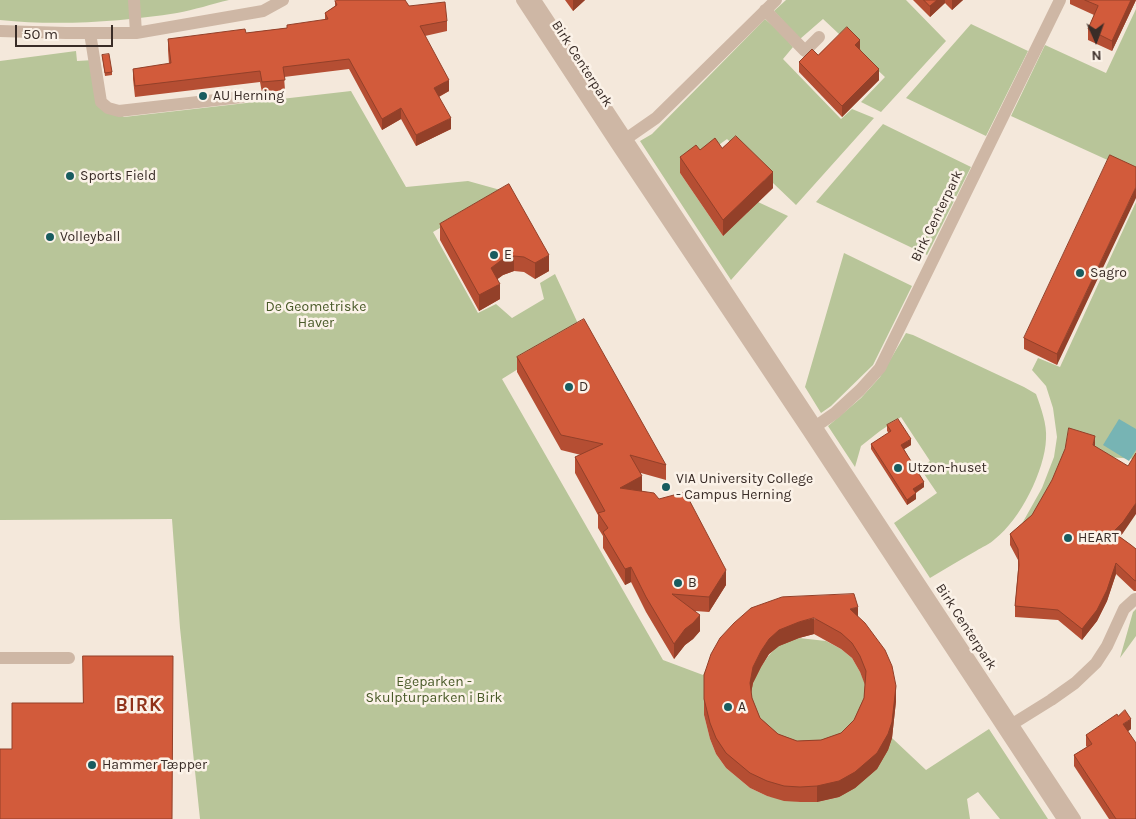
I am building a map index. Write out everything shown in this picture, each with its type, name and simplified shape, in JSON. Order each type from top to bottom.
[{"type":"street","points":[[134,0],[136,33]]},
{"type":"street","points":[[0,31],[136,33],[263,10],[283,0]]},
{"type":"street","name":"Birk Centerpark","points":[[522,0],[622,142],[1008,726],[1075,819]]},
{"type":"street","name":"Birk Centerpark","points":[[535,0],[622,142]]},
{"type":"street","points":[[622,142],[656,118],[776,0]]},
{"type":"street","name":"Birk Centerpark","points":[[812,429],[835,413],[880,368],[1060,0]]},
{"type":"street","points":[[765,10],[805,51],[819,37]]},
{"type":"street","points":[[90,33],[101,102],[108,108],[119,111],[242,97]]},
{"type":"street","points":[[1008,726],[1075,683],[1096,663],[1107,646],[1124,609],[1135,599]]},
{"type":"street","points":[[0,658],[69,658]]},
{"type":"street","name":"Birk Centerpark","points":[[1008,726],[1063,819]]},
{"type":"green space","points":[[0,0],[229,0],[183,12],[155,16],[111,21],[44,23],[0,20]]},
{"type":"green space","points":[[786,0],[906,0],[946,41],[881,112],[861,102],[885,77],[823,19],[800,39],[774,11]]},
{"type":"green space","points":[[1136,9],[1136,173],[1011,116],[1045,45],[1106,73]]},
{"type":"green space","points":[[765,19],[793,47],[783,59],[841,119],[852,109],[874,118],[796,205],[727,139],[680,173],[723,236],[758,202],[788,216],[731,280],[640,141],[652,134]]},
{"type":"green space","points":[[971,24],[1028,51],[986,136],[906,98]]},
{"type":"green space","points":[[76,51],[77,61],[94,60],[101,102],[124,117],[351,91],[406,187],[468,181],[504,191],[433,232],[478,313],[496,304],[512,318],[544,299],[540,283],[555,274],[581,330],[502,379],[663,660],[703,675],[719,643],[704,691],[704,715],[716,754],[726,768],[750,788],[767,796],[800,802],[817,802],[839,797],[892,738],[926,770],[989,729],[1048,819],[1000,819],[978,792],[967,799],[970,819],[200,819],[180,628],[172,519],[0,520],[0,61]]},
{"type":"green space","points":[[883,124],[971,167],[927,255],[816,202]]},
{"type":"green space","points":[[1136,202],[1136,459],[1093,456],[1052,491],[1010,545],[1042,488],[1054,457],[1057,437],[1053,408],[1046,386],[1032,370],[1038,358],[1060,367]]},
{"type":"green space","points":[[844,253],[912,286],[873,365],[831,406],[821,413],[805,387]]},
{"type":"green space","points":[[906,333],[1036,394],[1046,428],[1045,451],[1036,479],[1030,493],[1013,520],[991,542],[930,578],[894,523],[937,493],[920,468],[930,461],[901,417],[861,446],[855,467],[828,426],[861,398],[880,377]]},
{"type":"green space","points":[[1136,609],[1136,636],[1120,658],[1133,612]]},
{"type":"green space","points":[[799,638],[826,641],[841,649],[852,658],[866,686],[864,714],[821,756],[760,733],[750,699],[752,685],[765,661],[780,645]]},
{"type":"water","points":[[1119,419],[1136,429],[1136,450],[1129,461],[1103,445]]},
{"type":"building","points":[[336,0],[405,0],[409,6],[445,2],[447,21],[420,26],[449,80],[434,88],[451,118],[416,135],[401,108],[382,119],[349,59],[283,67],[285,80],[262,82],[260,71],[135,86],[133,69],[171,63],[168,39],[245,29],[246,33],[287,28],[287,25],[328,19],[325,13],[337,5]]},
{"type":"building","points":[[924,0],[937,0],[930,6]]},
{"type":"building","points":[[1085,0],[1131,0],[1112,41],[1088,29],[1098,6]]},
{"type":"building","points":[[847,27],[860,40],[855,45],[879,69],[842,106],[799,62],[812,49],[818,55]]},
{"type":"building","points":[[109,54],[112,72],[105,73],[102,55]]},
{"type":"building","points":[[736,136],[773,172],[723,220],[680,157],[696,145],[700,150],[715,138],[722,148]]},
{"type":"building","name":"Sagro","points":[[1110,155],[1136,167],[1136,187],[1057,354],[1024,338]]},
{"type":"building","name":"E","points":[[509,184],[549,255],[535,263],[524,257],[514,256],[503,259],[491,268],[500,284],[479,295],[440,224]]},
{"type":"building","points":[[584,319],[666,465],[630,455],[642,476],[620,488],[654,493],[659,499],[685,492],[726,570],[709,597],[672,594],[700,615],[685,629],[674,644],[646,597],[631,567],[625,569],[603,532],[608,528],[598,513],[605,511],[575,457],[603,444],[561,435],[517,357]]},
{"type":"building","name":"Utzon-huset","points":[[898,419],[911,439],[901,445],[924,482],[913,489],[916,493],[907,500],[871,444],[891,431],[887,425]]},
{"type":"building","name":"HEART","points":[[1069,428],[1095,436],[1093,445],[1128,466],[1136,453],[1136,503],[1123,522],[1113,532],[1136,549],[1136,581],[1116,563],[1107,590],[1097,610],[1082,629],[1058,610],[1015,606],[1019,565],[1018,549],[1010,534],[1032,515],[1052,480],[1065,449]]},
{"type":"building","name":"A","points":[[854,594],[858,607],[850,609],[865,623],[885,650],[892,666],[896,686],[892,722],[888,734],[877,753],[855,772],[839,781],[817,786],[800,787],[784,786],[767,781],[750,773],[726,753],[716,738],[710,723],[704,699],[704,675],[711,654],[720,638],[751,608],[782,597]],"holes":[[[814,618],[841,633],[852,643],[866,671],[864,698],[854,720],[841,733],[821,740],[797,741],[778,734],[760,718],[752,698],[750,683],[753,667],[761,651],[769,639],[779,630]]]},
{"type":"building","name":"Hammer Tæpper","points":[[83,656],[173,656],[172,819],[0,819],[0,749],[12,749],[12,703],[83,703]]},
{"type":"building","points":[[1125,710],[1131,719],[1123,724],[1136,743],[1136,819],[1116,819],[1074,755],[1092,744],[1086,735]]},
{"type":"place","name":"AU Herning","points":[[203,96]]},
{"type":"place","name":"Sports Field","points":[[70,176]]},
{"type":"place","name":"Volleyball","points":[[50,237]]},
{"type":"place","name":"E","points":[[494,255]]},
{"type":"place","name":"Sagro","points":[[1080,273]]},
{"type":"place","name":"D","points":[[569,387]]},
{"type":"place","name":"Utzon-huset","points":[[898,468]]},
{"type":"place","name":"VIA University College - Campus Herning","points":[[666,487]]},
{"type":"place","name":"HEART","points":[[1068,538]]},
{"type":"place","name":"B","points":[[678,583]]},
{"type":"place","name":"A","points":[[728,707]]},
{"type":"place","name":"Hammer Tæpper","points":[[92,765]]},
{"type":"district","name":"BIRK","points":[[139,706]]},
{"type":"park label","name":"De Geometriske Haver","points":[[316,316]]},
{"type":"park label","name":"Egeparken - Skulpturparken i Birk","points":[[434,690]]}]
